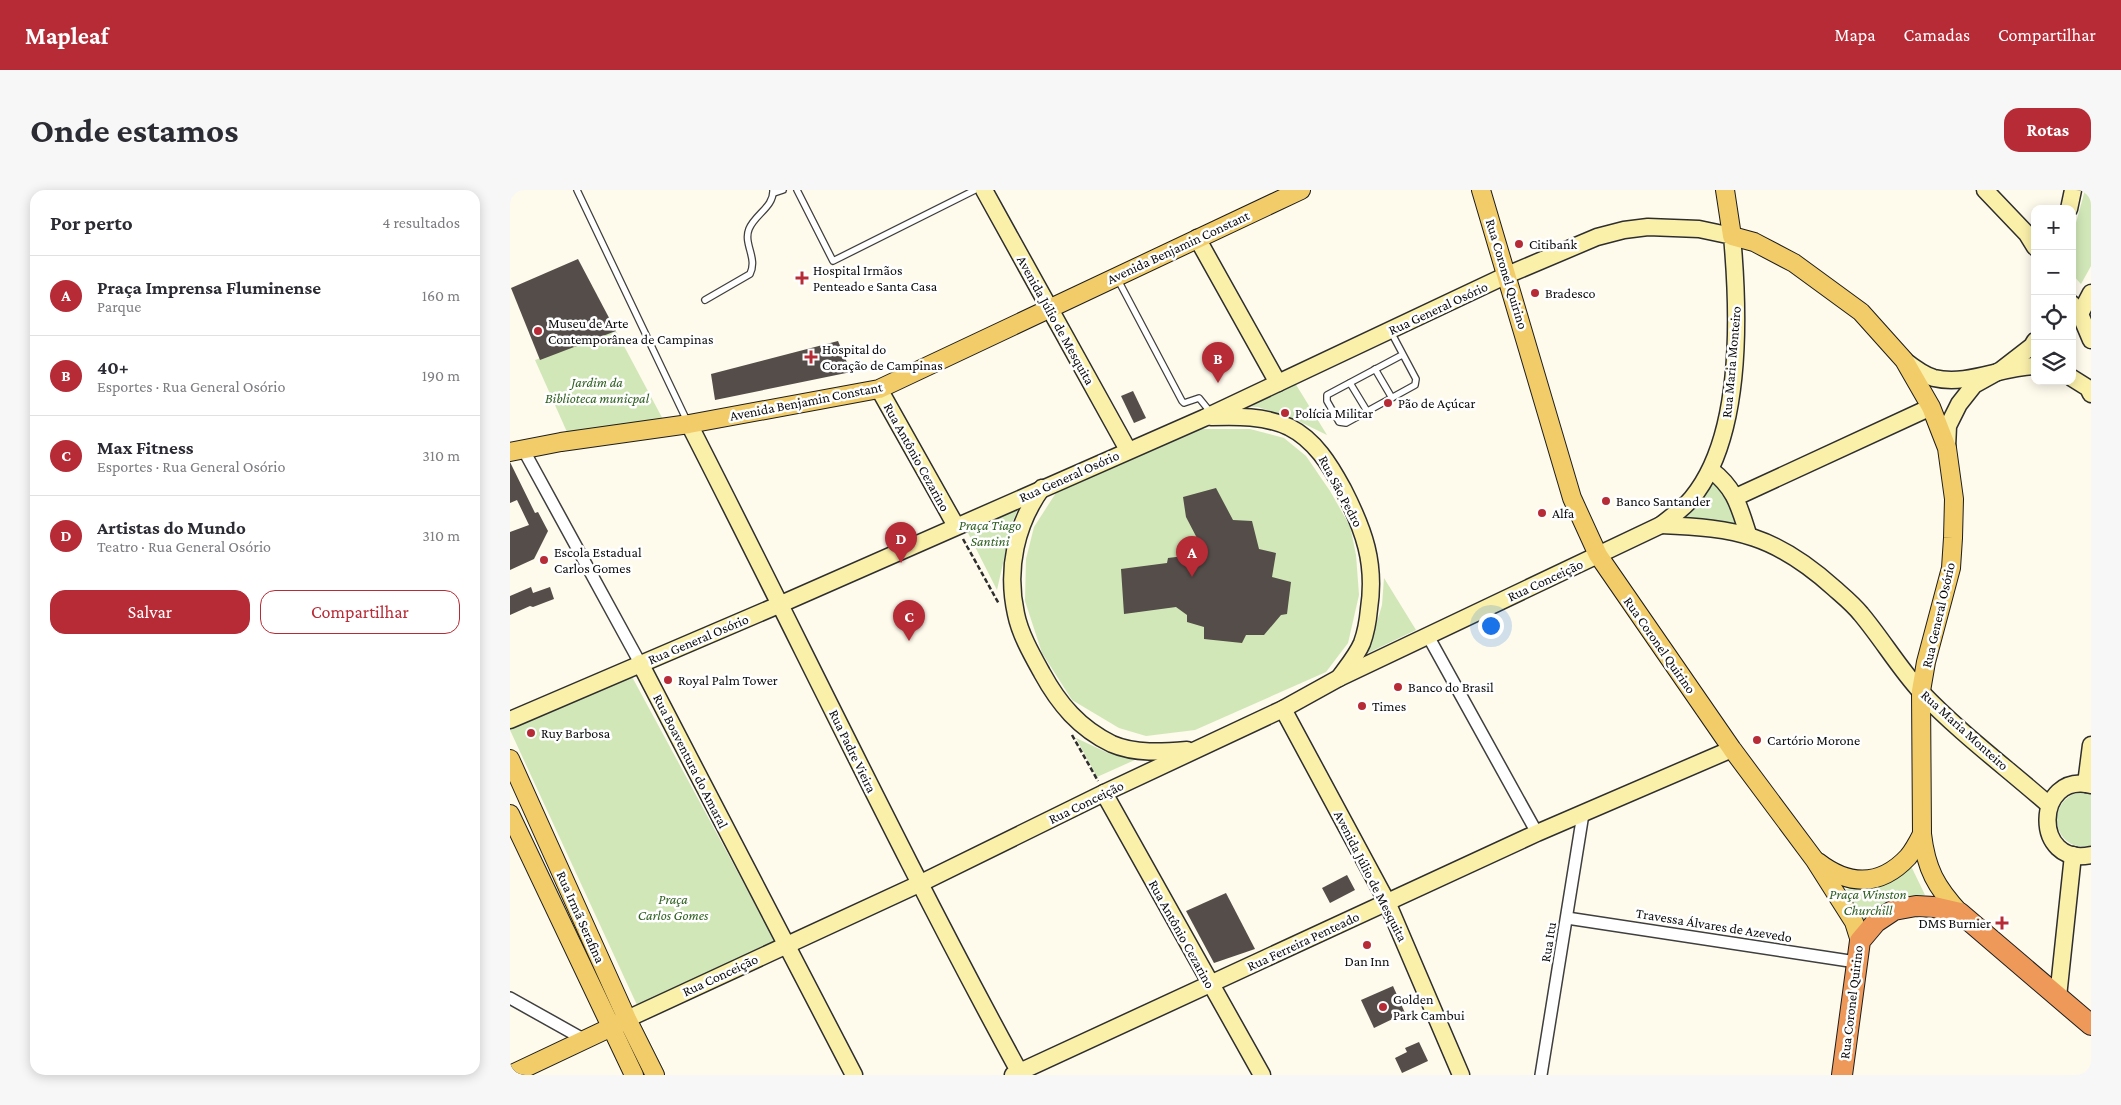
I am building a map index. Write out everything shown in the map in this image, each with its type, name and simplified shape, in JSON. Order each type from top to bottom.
[{"type":"highway","points":[[1860,941],[1876,922],[1894,910],[1916,906],[1934,907],[1960,913],[2091,1025]]},
{"type":"highway","name":"Rua Coronel Quirino","points":[[1842,1075],[1860,941]]},
{"type":"main road","name":"Avenida Júlio de Mesquita","points":[[984,190],[1128,450]]},
{"type":"main road","name":"Avenida Benjamin Constant","points":[[516,450],[689,424],[879,389],[1049,307],[1301,190]]},
{"type":"main road","name":"Rua Coronel Quirino","points":[[1481,190],[1572,498],[1598,555],[1732,749],[1814,859],[1854,922],[1860,941]]},
{"type":"main road","name":"Rua Maria Monteiro","points":[[1661,526],[1692,498],[1710,470],[1726,425],[1730,401],[1737,313],[1732,236],[1725,190]]},
{"type":"main road","points":[[1985,190],[2031,240]]},
{"type":"main road","points":[[2070,205],[2073,190]]},
{"type":"main road","name":"Rua General Osório","points":[[510,720],[781,604],[1208,416],[1507,275],[1597,237],[1624,230],[1648,227],[1674,227],[1732,236],[1754,242],[1794,263],[1861,312],[1904,360],[1931,407],[1947,448],[1954,499],[1951,568],[1920,691],[1922,834],[1925,854],[1934,880],[1942,894],[1960,913]]},
{"type":"main road","points":[[1198,238],[1278,383]]},
{"type":"main road","points":[[2091,293],[2076,309],[2091,340]]},
{"type":"main road","points":[[1947,448],[1948,426],[1959,404],[1974,385],[2001,370],[2031,347]]},
{"type":"main road","points":[[1904,360],[1920,372],[1934,378],[1950,379],[1968,378],[2001,370],[2031,366]]},
{"type":"main road","points":[[2076,380],[2090,389]]},
{"type":"main road","name":"Rua Antônio Cezarino","points":[[879,389],[956,526]]},
{"type":"main road","points":[[1736,497],[1931,407]]},
{"type":"main road","name":"Rua São Pedro","points":[[1208,416],[1256,418],[1289,427],[1304,435],[1316,446],[1340,483],[1357,516],[1369,552],[1372,591],[1362,642],[1339,678]]},
{"type":"main road","name":"Rua Padre Vieira","points":[[689,424],[781,604],[919,884],[1018,1074]]},
{"type":"main road","points":[[1710,470],[1724,480],[1736,497],[1748,534]]},
{"type":"main road","points":[[1042,488],[1029,507],[1020,528],[1014,556],[1012,581],[1016,614],[1034,658],[1052,691],[1063,707],[1078,722],[1113,744],[1142,751],[1164,752],[1200,748]]},
{"type":"main road","name":"Rua Maria Monteiro","points":[[1661,526],[1718,528],[1748,534],[1794,557],[1818,574],[1860,612],[1920,691],[2049,805]]},
{"type":"main road","name":"Rua Conceição","points":[[510,1075],[786,944],[919,884],[1104,793],[1283,709],[1339,678],[1661,526]]},
{"type":"main road","name":"Rua Boaventura do Amaral","points":[[640,663],[854,1075]]},
{"type":"main road","name":"Avenida Júlio de Mesquita","points":[[1283,709],[1387,902],[1461,1075]]},
{"type":"main road","points":[[2091,745],[2088,785],[2071,786],[2058,793],[2049,805],[2046,815],[2049,835],[2059,847],[2072,855],[2084,856],[2091,854]]},
{"type":"main road","name":"Rua Ferreira Penteado","points":[[1018,1074],[1387,902],[1732,749]]},
{"type":"main road","name":"Rua Irmã Serafina","points":[[510,758],[627,1019],[655,1075]]},
{"type":"main road","name":"Rua Antônio Cezarino","points":[[1104,793],[1262,1075]]},
{"type":"main road","name":"Rua Irmã Serafina","points":[[510,814],[610,1028],[634,1075]]},
{"type":"main road","points":[[1814,859],[1832,873],[1874,880],[1888,874],[1908,856],[1922,834]]},
{"type":"main road","points":[[2058,997],[2072,855]]},
{"type":"street","name":"Rua Boaventura do Amaral","points":[[516,450],[640,663]]},
{"type":"street","points":[[1428,636],[1537,834]]},
{"type":"street","name":"Rua Itu","points":[[1541,1075],[1583,814]]},
{"type":"street","name":"Travessa Álvares de Azevedo","points":[[1567,918],[1856,962]]},
{"type":"street","points":[[510,998],[585,1040]]},
{"type":"lane","points":[[577,190],[689,424]]},
{"type":"lane","points":[[705,300],[750,274],[754,262],[748,241],[749,229],[752,222],[770,203],[774,192],[783,190]]},
{"type":"lane","points":[[797,190],[833,261],[975,190]]},
{"type":"lane","points":[[1116,276],[1180,398],[1184,403],[1199,398],[1208,416]]},
{"type":"lane","points":[[1390,330],[1416,382],[1415,385],[1346,423],[1339,422],[1326,398],[1327,395],[1402,355]]},
{"type":"lane","points":[[1375,369],[1392,398]]},
{"type":"lane","points":[[1350,383],[1367,412]]},
{"type":"green space","points":[[2085,190],[2091,190],[2091,266],[2081,284],[2076,278],[2076,223]]},
{"type":"green space","name":"Jardim da Biblioteca municpal","points":[[616,331],[667,427],[571,441],[535,360]]},
{"type":"green space","points":[[1295,383],[1327,435],[1294,419],[1258,407],[1233,406]]},
{"type":"green space","points":[[1191,429],[1250,429],[1284,438],[1306,456],[1330,491],[1350,526],[1356,555],[1359,595],[1348,643],[1326,672],[1195,730],[1146,736],[1119,728],[1072,700],[1042,653],[1025,601],[1026,559],[1034,527],[1061,485]]},
{"type":"green space","points":[[1712,479],[1729,499],[1737,524],[1679,519]]},
{"type":"green space","name":"Praça Tiago Santini","points":[[1022,500],[1012,523],[997,590],[963,523]]},
{"type":"green space","points":[[1384,578],[1416,630],[1368,653],[1382,605]]},
{"type":"green space","name":"Praça Carlos Gomes","points":[[631,675],[775,941],[637,1005],[510,730],[510,726]]},
{"type":"green space","points":[[1076,738],[1108,753],[1137,759],[1097,777]]},
{"type":"green space","points":[[2083,791],[2091,793],[2091,846],[2078,846],[2068,842],[2061,834],[2057,825],[2057,814],[2061,805],[2070,796]]},
{"type":"green space","name":"Praça Winston Churchill","points":[[1911,866],[1925,895],[1894,904],[1864,925],[1841,890],[1886,883]]},
{"type":"building","points":[[578,259],[616,331],[540,360],[511,288]]},
{"type":"building","name":"Hospital do Coração de Campinas","points":[[838,341],[851,372],[715,400],[711,374]]},
{"type":"building","points":[[1133,391],[1146,418],[1134,423],[1121,396]]},
{"type":"building","points":[[510,462],[535,513],[538,512],[548,531],[534,559],[510,570],[510,532],[529,525],[517,500],[510,503]]},
{"type":"building","points":[[1216,488],[1233,520],[1252,521],[1259,549],[1276,553],[1272,577],[1291,582],[1287,614],[1281,615],[1264,635],[1246,635],[1242,643],[1204,639],[1204,627],[1187,622],[1187,615],[1176,607],[1124,614],[1121,569],[1167,563],[1168,558],[1184,556],[1199,542],[1186,517],[1183,497]]},
{"type":"building","points":[[531,587],[533,593],[550,587],[554,599],[533,607],[530,606],[510,615],[510,596]]},
{"type":"building","points":[[1347,875],[1355,890],[1330,903],[1322,888]]},
{"type":"building","points":[[1226,893],[1255,949],[1214,963],[1186,911]]},
{"type":"building","name":"Golden Park Cambui","points":[[1393,986],[1405,1013],[1374,1028],[1361,1000]]},
{"type":"building","points":[[1419,1042],[1428,1061],[1402,1073],[1395,1058],[1407,1052],[1405,1048]]},
{"type":"place","name":"Citibank","points":[[1519,244]]},
{"type":"place","name":"Hospital Irmãos Penteado e Santa Casa","points":[[802,278]]},
{"type":"place","name":"Bradesco","points":[[1535,293]]},
{"type":"place","name":"Museu de Arte Contemporânea de Campinas","points":[[538,331]]},
{"type":"place","name":"Hospital do Coração de Campinas","points":[[811,357]]},
{"type":"place","name":"40+","points":[[1218,383]]},
{"type":"place","name":"Pão de Açúcar","points":[[1388,403]]},
{"type":"place","name":"Polícia Militar","points":[[1285,413]]},
{"type":"place","name":"Banco Santander","points":[[1606,501]]},
{"type":"place","name":"Alfa","points":[[1542,513]]},
{"type":"place","name":"Escola Estadual Carlos Gomes","points":[[544,560]]},
{"type":"place","name":"Artistas do Mundo","points":[[901,563]]},
{"type":"place","name":"Praça Imprensa Fluminense","points":[[1192,577]]},
{"type":"place","name":"Max Fitness","points":[[909,641]]},
{"type":"place","name":"Royal Palm Tower","points":[[668,680]]},
{"type":"place","name":"Banco do Brasil","points":[[1398,687]]},
{"type":"place","name":"Times","points":[[1362,706]]},
{"type":"place","name":"Ruy Barbosa","points":[[531,733]]},
{"type":"place","name":"Cartório Morone","points":[[1757,740]]},
{"type":"place","name":"DMS Burnier","points":[[2002,923]]},
{"type":"place","name":"Dan Inn","points":[[1367,945]]},
{"type":"place","name":"Golden Park Cambui","points":[[1383,1007]]}]
